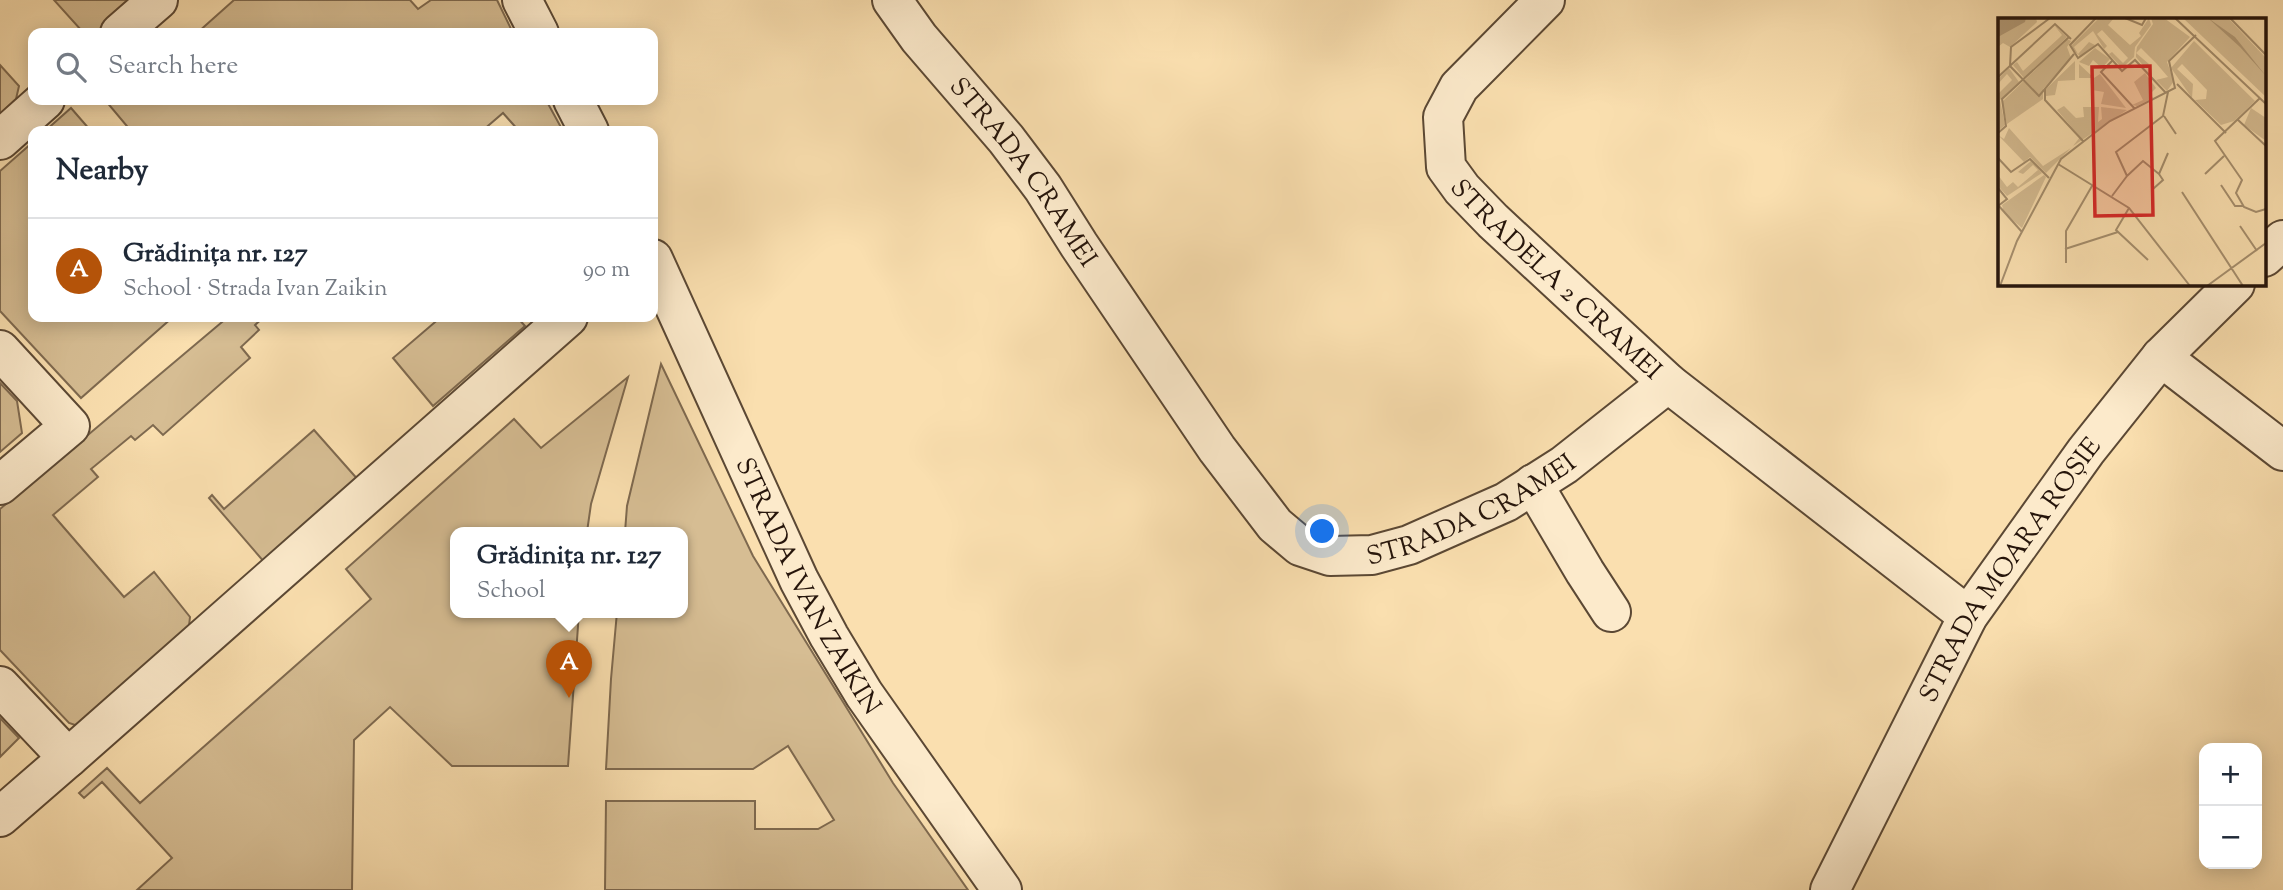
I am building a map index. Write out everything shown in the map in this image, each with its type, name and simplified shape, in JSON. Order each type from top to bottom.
[{"type":"street","points":[[126,28],[158,0]]},
{"type":"street","points":[[522,0],[536,28]]},
{"type":"street","name":"STRADA CRAMEI","points":[[892,0],[1043,188],[1217,449],[1275,525],[1300,546],[1330,556],[1373,555],[1409,545],[1506,502],[1564,465],[1668,383]]},
{"type":"street","name":"STRADELA 2 CRAMEI","points":[[1545,0],[1459,87],[1443,117],[1446,167],[1462,189],[1493,221],[1668,383]]},
{"type":"street","points":[[0,140],[39,105]]},
{"type":"street","points":[[576,105],[586,126]]},
{"type":"street","points":[[2266,255],[2283,240]]},
{"type":"street","name":"STRADA IVAN ZAIKIN","points":[[658,270],[799,580],[828,636],[864,694],[1002,890]]},
{"type":"street","name":"STRADA MOARA ROȘIE","points":[[1830,890],[1968,616],[2086,451],[2161,357],[2234,285]]},
{"type":"street","points":[[0,817],[562,322]]},
{"type":"street","points":[[0,349],[70,426],[0,485]]},
{"type":"street","points":[[2161,357],[2283,451]]},
{"type":"street","points":[[1668,383],[1968,616]]},
{"type":"street","points":[[1533,484],[1611,612]]},
{"type":"street","points":[[0,686],[68,758]]},
{"type":"shaded area","points":[[54,0],[133,0],[101,28],[79,28]]},
{"type":"shaded area","points":[[234,0],[410,0],[418,9],[431,0],[497,0],[511,28],[203,28]]},
{"type":"shaded area","points":[[0,65],[19,86],[16,99],[0,114]]},
{"type":"shaded area","points":[[109,105],[549,105],[560,126],[515,126],[503,113],[488,126],[127,126]]},
{"type":"shaded area","points":[[71,108],[87,126],[51,126]]},
{"type":"shaded area","points":[[28,146],[28,322],[167,322],[81,398],[0,311],[0,171]]},
{"type":"shaded area","points":[[222,322],[258,322],[255,325],[259,330],[241,347],[250,358],[163,435],[153,425],[135,440],[131,436],[91,469],[98,477],[53,515],[124,597],[154,572],[190,617],[188,634],[84,725],[69,723],[0,650],[0,509]]},
{"type":"shaded area","points":[[435,322],[521,322],[525,326],[433,406],[393,358]]},
{"type":"shaded area","points":[[661,364],[753,556],[893,783],[968,890],[605,890],[606,801],[755,801],[755,829],[818,829],[834,820],[788,746],[753,769],[606,769],[616,618],[688,618],[688,527],[625,527],[627,506]]},
{"type":"shaded area","points":[[628,377],[591,504],[588,527],[450,527],[450,618],[579,618],[568,766],[452,766],[390,707],[354,740],[352,890],[137,890],[172,858],[102,782],[84,798],[79,793],[107,768],[140,803],[371,599],[346,569],[514,419],[541,448]]},
{"type":"shaded area","points":[[0,383],[17,401],[22,433],[0,452]]},
{"type":"shaded area","points":[[314,430],[360,482],[265,563],[209,498],[212,495],[224,509]]},
{"type":"shaded area","points":[[0,718],[19,738],[0,757]]},
{"type":"place","name":"Grădinița nr. 127","points":[[569,698]]}]
